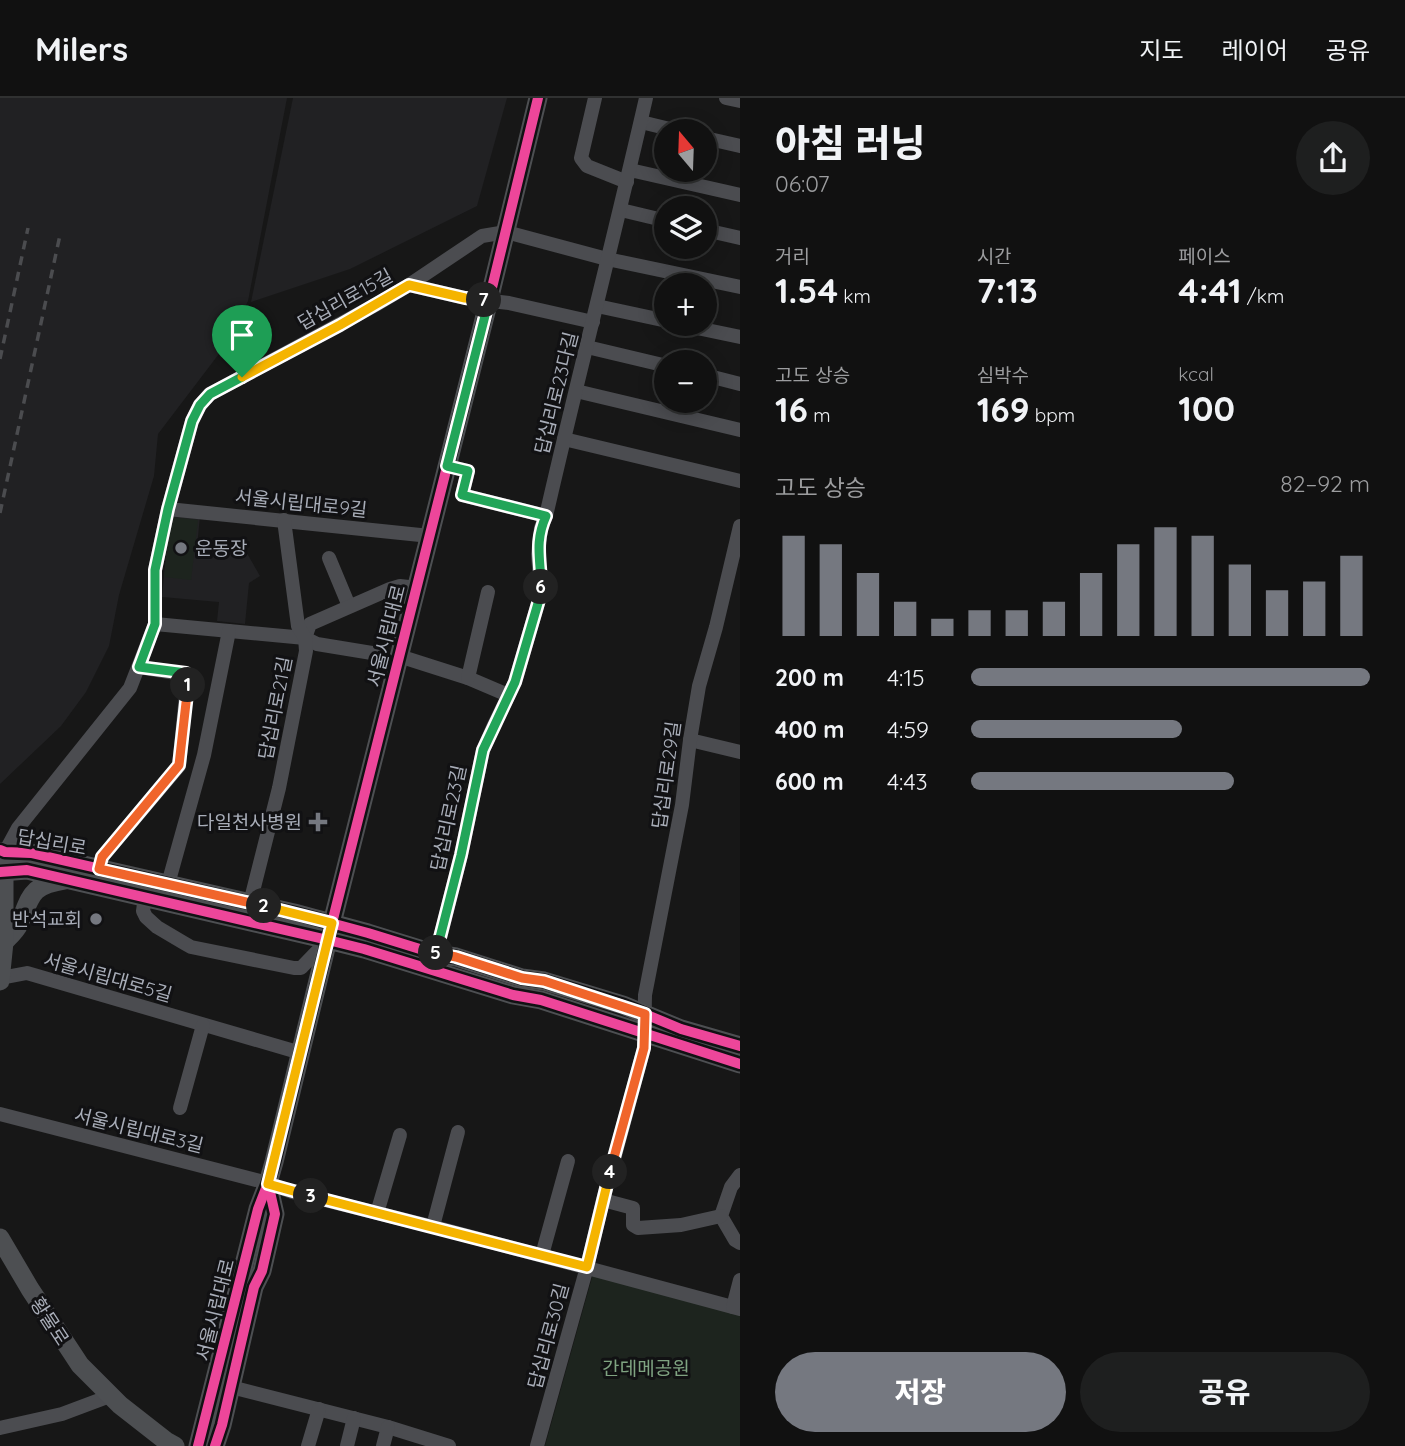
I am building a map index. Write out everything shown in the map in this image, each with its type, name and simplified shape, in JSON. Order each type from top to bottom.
[{"type":"main road","name":"서울시립대로","points":[[198,1446],[258,1209],[268,1184],[538,98]]},
{"type":"main road","name":"답십리로","points":[[2,851],[31,853],[250,903],[330,931],[364,949],[513,995],[681,1028],[740,1046]]},
{"type":"main road","points":[[0,980],[2,851]]},
{"type":"main road","name":"답십리로","points":[[2,872],[27,870],[145,897],[456,957],[522,978],[544,981],[740,1064]]},
{"type":"main road","points":[[2,931],[18,927],[26,905],[37,889],[45,883],[67,880]]},
{"type":"main road","name":"서울시립대로","points":[[215,1446],[275,1214],[268,1184]]},
{"type":"main road","name":"황물로","points":[[0,1238],[80,1364],[110,1396],[175,1446]]},
{"type":"street","points":[[595,98],[581,158],[587,166],[629,176],[740,194]]},
{"type":"street","name":"답십리로23다길","points":[[508,695],[515,682],[541,593],[538,554],[541,528],[621,210],[646,98]]},
{"type":"street","points":[[726,98],[740,101]]},
{"type":"street","points":[[641,122],[654,125]]},
{"type":"street","points":[[718,141],[740,146]]},
{"type":"street","points":[[621,210],[654,218]]},
{"type":"street","points":[[506,232],[607,258],[740,287]]},
{"type":"street","name":"답십리로15길","points":[[2,851],[130,688],[155,624],[155,570],[192,421],[200,405],[210,394],[409,285],[482,236],[506,232]]},
{"type":"street","points":[[717,233],[740,238]]},
{"type":"street","points":[[409,285],[593,322]]},
{"type":"street","points":[[597,306],[654,318]]},
{"type":"street","points":[[717,332],[740,337]]},
{"type":"street","points":[[587,347],[654,363]]},
{"type":"street","points":[[717,378],[740,384]]},
{"type":"street","points":[[576,391],[740,430]]},
{"type":"street","points":[[564,439],[740,481]]},
{"type":"street","points":[[447,466],[468,471],[462,495],[546,516]]},
{"type":"street","name":"서울시립대로9길","points":[[168,509],[430,536]]},
{"type":"street","name":"답십리로21길","points":[[250,903],[279,788],[306,651],[305,638],[298,626],[284,520]]},
{"type":"street","name":"답십리로29길","points":[[645,1023],[645,995],[682,805],[699,686],[740,526]]},
{"type":"street","points":[[329,558],[349,607]]},
{"type":"street","name":"서울시립대로","points":[[305,638],[310,624],[390,589],[400,586],[416,588]]},
{"type":"street","points":[[467,678],[488,592]]},
{"type":"street","points":[[155,624],[305,638],[317,644],[378,654]]},
{"type":"street","points":[[168,884],[204,755],[229,631]]},
{"type":"street","points":[[399,656],[467,678],[508,695]]},
{"type":"street","points":[[99,869],[102,857],[179,765],[188,674],[139,667]]},
{"type":"street","name":"답십리로23길","points":[[436,954],[461,855],[483,750],[508,695]]},
{"type":"street","points":[[690,740],[740,752]]},
{"type":"street","name":"서울시립대로","points":[[145,897],[143,912],[146,917],[166,933],[191,947],[294,968],[301,968],[330,931]]},
{"type":"street","name":"서울시립대로5길","points":[[0,980],[27,973],[301,1053]]},
{"type":"street","name":"답십리로30길","points":[[537,1446],[644,1048],[645,1023]]},
{"type":"street","points":[[180,1108],[203,1025]]},
{"type":"street","name":"서울시립대로3길","points":[[0,1114],[737,1308]]},
{"type":"street","points":[[433,1226],[458,1132]]},
{"type":"street","points":[[377,1213],[400,1135]]},
{"type":"street","points":[[542,1255],[568,1161]]},
{"type":"street","points":[[740,1175],[731,1186],[721,1216],[735,1240],[740,1243]]},
{"type":"street","points":[[603,1200],[633,1208],[633,1225],[638,1228],[681,1224],[721,1216]]},
{"type":"street","points":[[737,1308],[740,1280]]},
{"type":"street","points":[[230,1387],[388,1427],[428,1443],[449,1446]]},
{"type":"street","points":[[0,1428],[62,1413],[110,1396]]},
{"type":"street","points":[[308,1446],[319,1409]]},
{"type":"street","points":[[347,1446],[354,1419]]},
{"type":"street","points":[[383,1446],[388,1427]]},
{"type":"shaded area","points":[[0,98],[287,98],[248,301],[228,342],[158,434],[154,476],[119,595],[109,646],[86,692],[61,726],[0,784]]},
{"type":"shaded area","points":[[293,98],[507,98],[477,206],[350,269],[251,302]]},
{"type":"shaded area","points":[[170,513],[200,516],[197,547],[238,551],[244,548],[260,576],[249,583],[245,624],[217,621],[219,602],[162,597]]},
{"type":"green space","name":"운동장","points":[[171,517],[198,520],[191,580],[164,577]]},
{"type":"green space","name":"간데메공원","points":[[593,1274],[740,1314],[740,1446],[545,1446]]},
{"type":"railway","points":[[0,359],[28,228]]},
{"type":"railway","points":[[0,513],[60,235]]},
{"type":"cycle path","points":[[198,1446],[258,1209],[274,1162],[538,98]]},
{"type":"cycle path","points":[[0,850],[31,853],[294,913],[436,954],[456,957],[522,978],[544,981],[623,1005],[681,1029],[740,1046]]},
{"type":"cycle path","points":[[0,872],[27,870],[364,949],[513,995],[541,1000],[740,1064]]},
{"type":"cycle path","points":[[215,1446],[275,1214],[268,1183]]},
{"type":"place","name":"운동장","points":[[181,548]]},
{"type":"place","name":"다일천사병원","points":[[318,822]]},
{"type":"place","name":"반석교회","points":[[96,919]]},
{"type":"route","points":[[409,285],[465,298],[489,300],[447,466],[468,471],[462,495],[546,516],[541,528],[538,554],[541,593],[515,682],[483,750],[461,855],[436,954],[456,957],[522,978],[544,981],[645,1014],[644,1048],[587,1267],[268,1184],[332,923],[99,869],[102,857],[179,765],[188,674],[139,667],[155,624],[155,570],[192,421],[200,405],[210,394],[242,377],[409,285]]}]
